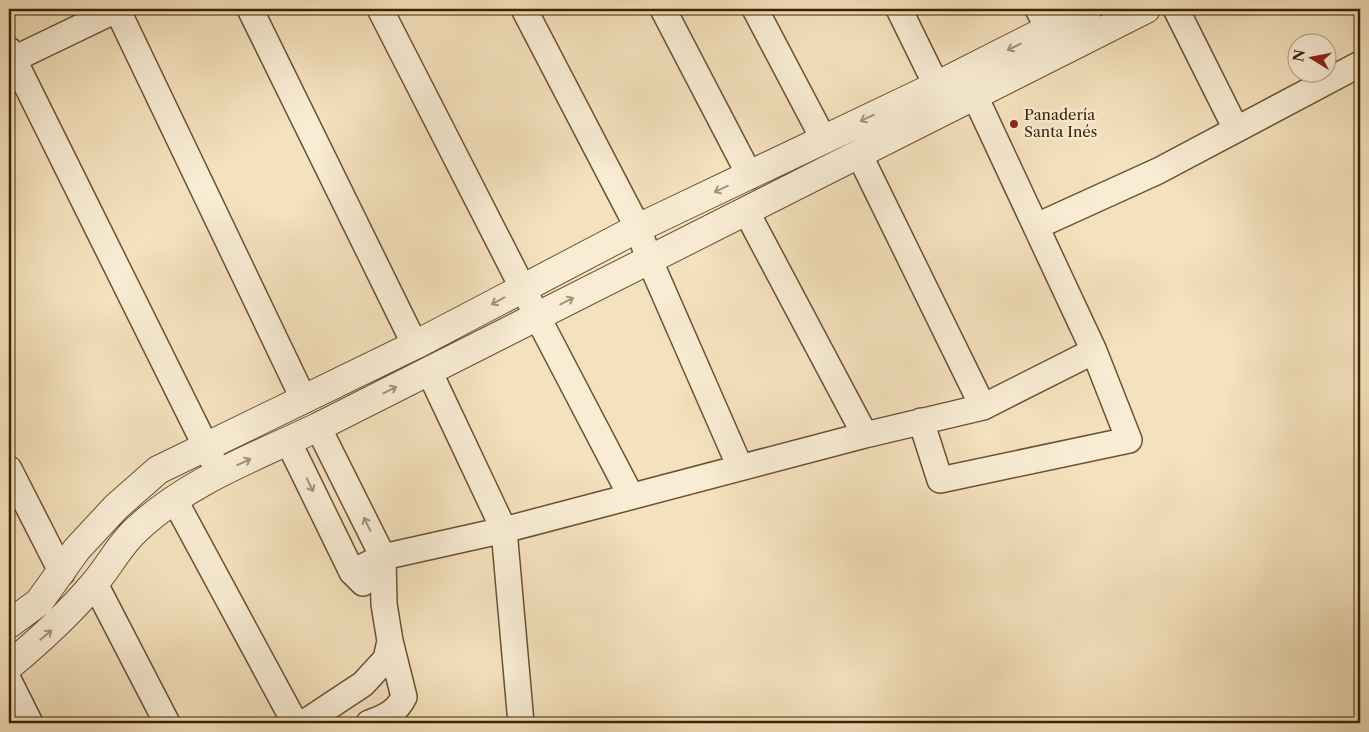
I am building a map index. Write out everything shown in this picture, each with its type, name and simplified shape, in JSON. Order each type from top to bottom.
[{"type":"street","points":[[219,473],[11,54],[118,9],[304,400]]},
{"type":"street","points":[[250,9],[415,345]]},
{"type":"street","points":[[380,9],[631,496]]},
{"type":"street","points":[[524,9],[638,228],[649,259],[740,467]]},
{"type":"street","points":[[663,9],[750,176]]},
{"type":"street","points":[[756,9],[824,140]]},
{"type":"street","points":[[899,9],[942,97]]},
{"type":"street","points":[[969,84],[1044,19],[1088,9]]},
{"type":"street","points":[[9,624],[39,602],[62,573],[77,549],[116,507],[158,470],[415,345],[638,228],[824,140],[942,97],[1146,9]]},
{"type":"street","points":[[1176,9],[1236,129]]},
{"type":"street","points":[[1037,226],[1158,170],[1360,64]]},
{"type":"street","points":[[921,421],[940,480],[1129,440],[1094,351],[969,84]]},
{"type":"street","points":[[9,666],[58,625],[95,584],[134,532],[174,500],[219,473],[318,427],[859,154],[942,97]]},
{"type":"street","points":[[859,154],[983,407]]},
{"type":"street","points":[[746,211],[865,435]]},
{"type":"street","points":[[352,572],[383,557],[504,530],[740,467],[983,407],[1094,351]]},
{"type":"street","points":[[429,371],[504,530],[521,723]]},
{"type":"street","points":[[318,427],[383,557],[384,604],[390,641],[404,697],[398,708],[386,717],[369,723]]},
{"type":"street","points":[[288,441],[352,572],[384,604]]},
{"type":"street","points":[[9,469],[62,573]]},
{"type":"street","points":[[174,500],[295,723]]},
{"type":"street","points":[[95,584],[167,723]]},
{"type":"street","points":[[304,723],[363,684],[386,659],[390,641]]},
{"type":"street","points":[[9,681],[30,723]]},
{"type":"place","name":"Panadería Santa Inés","points":[[1014,124]]}]
